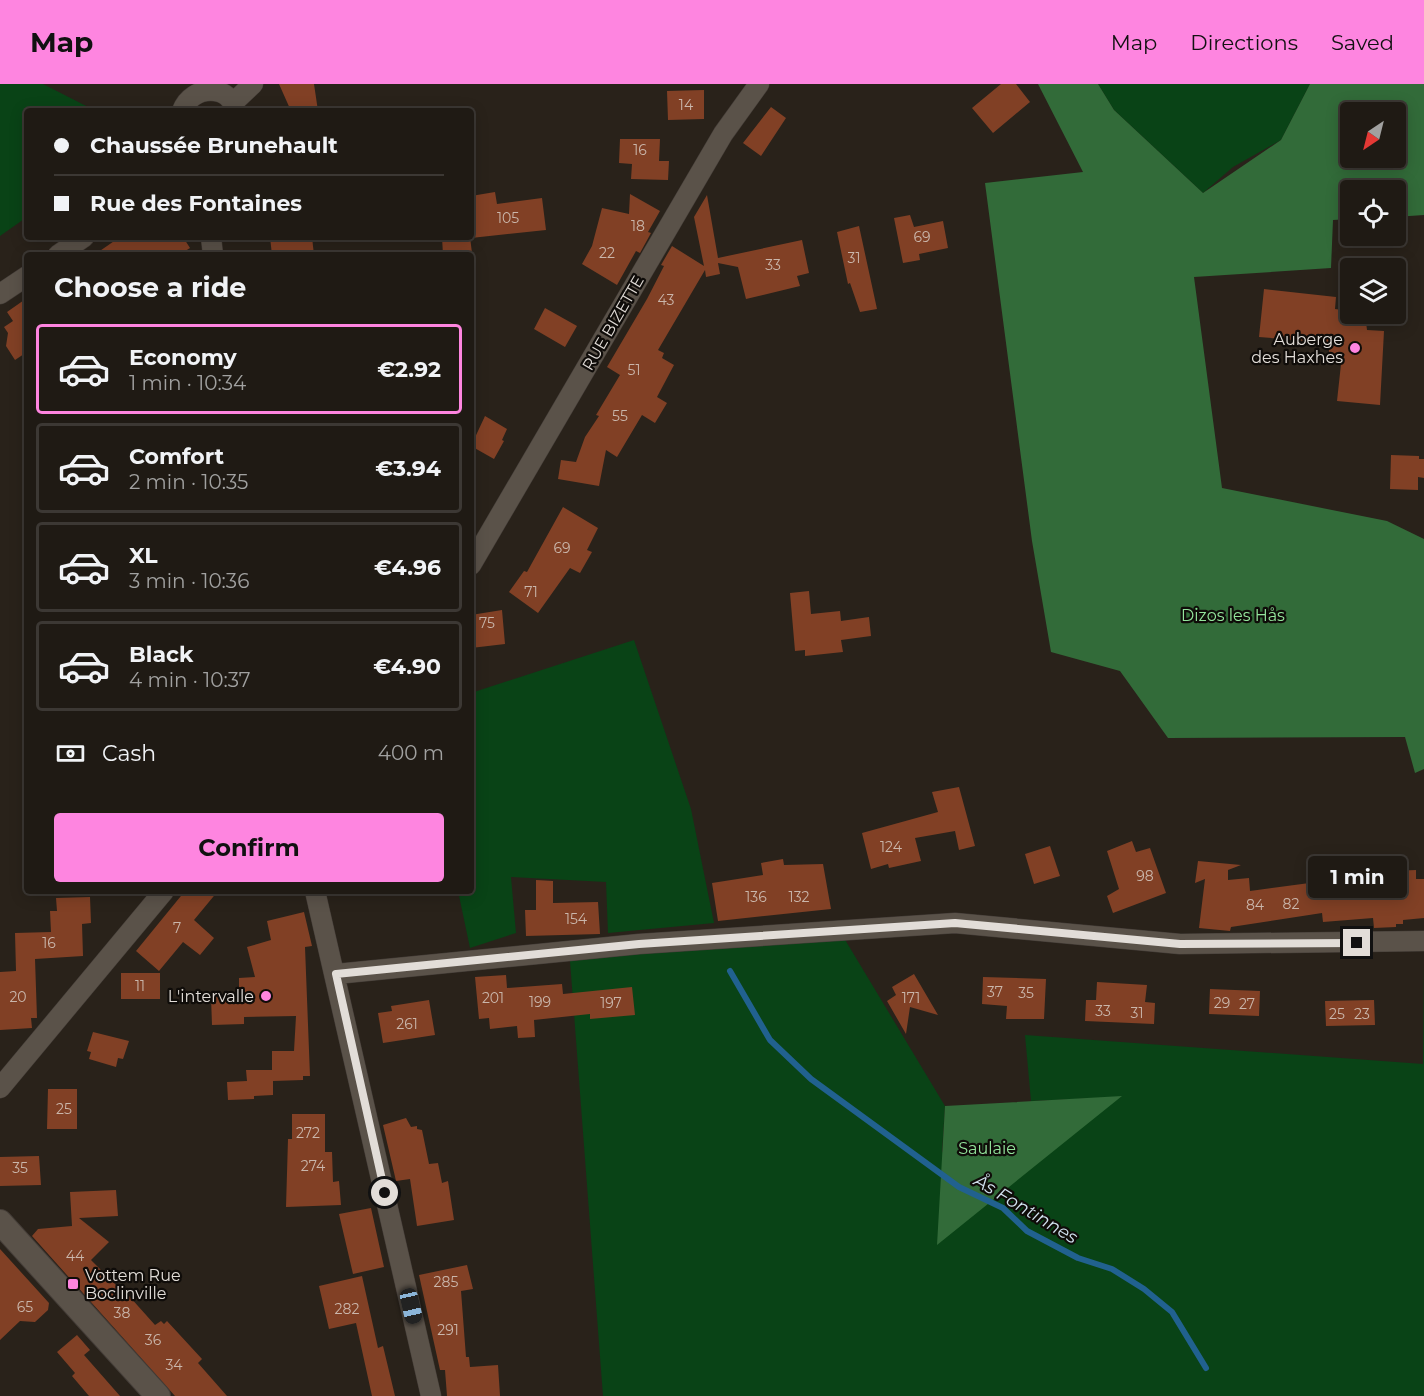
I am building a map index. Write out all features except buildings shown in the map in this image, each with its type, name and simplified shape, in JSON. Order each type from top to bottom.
[{"type":"street","points":[[184,108],[192,91],[202,84],[215,85],[227,92],[235,107],[253,84]]},
{"type":"street","name":"RUE BIZETTE","points":[[474,560],[723,134],[759,84]]},
{"type":"street","points":[[62,252],[80,240]]},
{"type":"street","points":[[0,294],[24,278]]},
{"type":"street","points":[[0,1088],[162,894]]},
{"type":"street","points":[[316,894],[336,974],[431,1396]]},
{"type":"street","points":[[336,974],[639,944],[955,923],[1180,944],[1424,941]]},
{"type":"street","points":[[0,1222],[158,1396]]},
{"type":"green space","points":[[0,84],[43,84],[90,108],[24,108],[24,219],[0,236]]},
{"type":"green space","name":"Dizos les Hås","points":[[1038,84],[1098,84],[1114,110],[1203,193],[1281,140],[1310,84],[1424,84],[1424,215],[1406,216],[1406,180],[1340,180],[1340,220],[1333,220],[1331,268],[1194,277],[1222,488],[1387,521],[1424,539],[1424,769],[1415,773],[1405,737],[1168,738],[1120,671],[1051,652],[1032,541],[985,183],[1083,172]]},
{"type":"green space","points":[[1098,84],[1310,84],[1281,140],[1233,167],[1203,193],[1114,110]]},
{"type":"green space","points":[[634,640],[691,809],[714,923],[608,933],[606,882],[511,877],[516,933],[470,948],[459,894],[474,894],[474,692]]},
{"type":"green space","points":[[841,933],[945,1106],[942,1152],[1121,1097],[1031,1101],[1025,1035],[1423,1064],[1424,964],[1424,1396],[603,1396],[570,961]]},
{"type":"green space","name":"Saulaie","points":[[1122,1096],[937,1245],[945,1106]]},
{"type":"waterway","name":"Ås Fontinnes","points":[[730,971],[770,1040],[811,1079],[959,1187],[1003,1208],[1027,1231],[1078,1258],[1112,1269],[1144,1289],[1172,1312],[1206,1368]]},
{"type":"place","name":"Auberge des Haxhes","points":[[1355,348]]},
{"type":"place","name":"L'intervalle","points":[[266,996]]},
{"type":"place","name":"Vottem Rue Boclinville","points":[[73,1284]]},
{"type":"route","points":[[385,1193],[336,974],[639,944],[955,923],[1180,944],[1357,943]]}]
